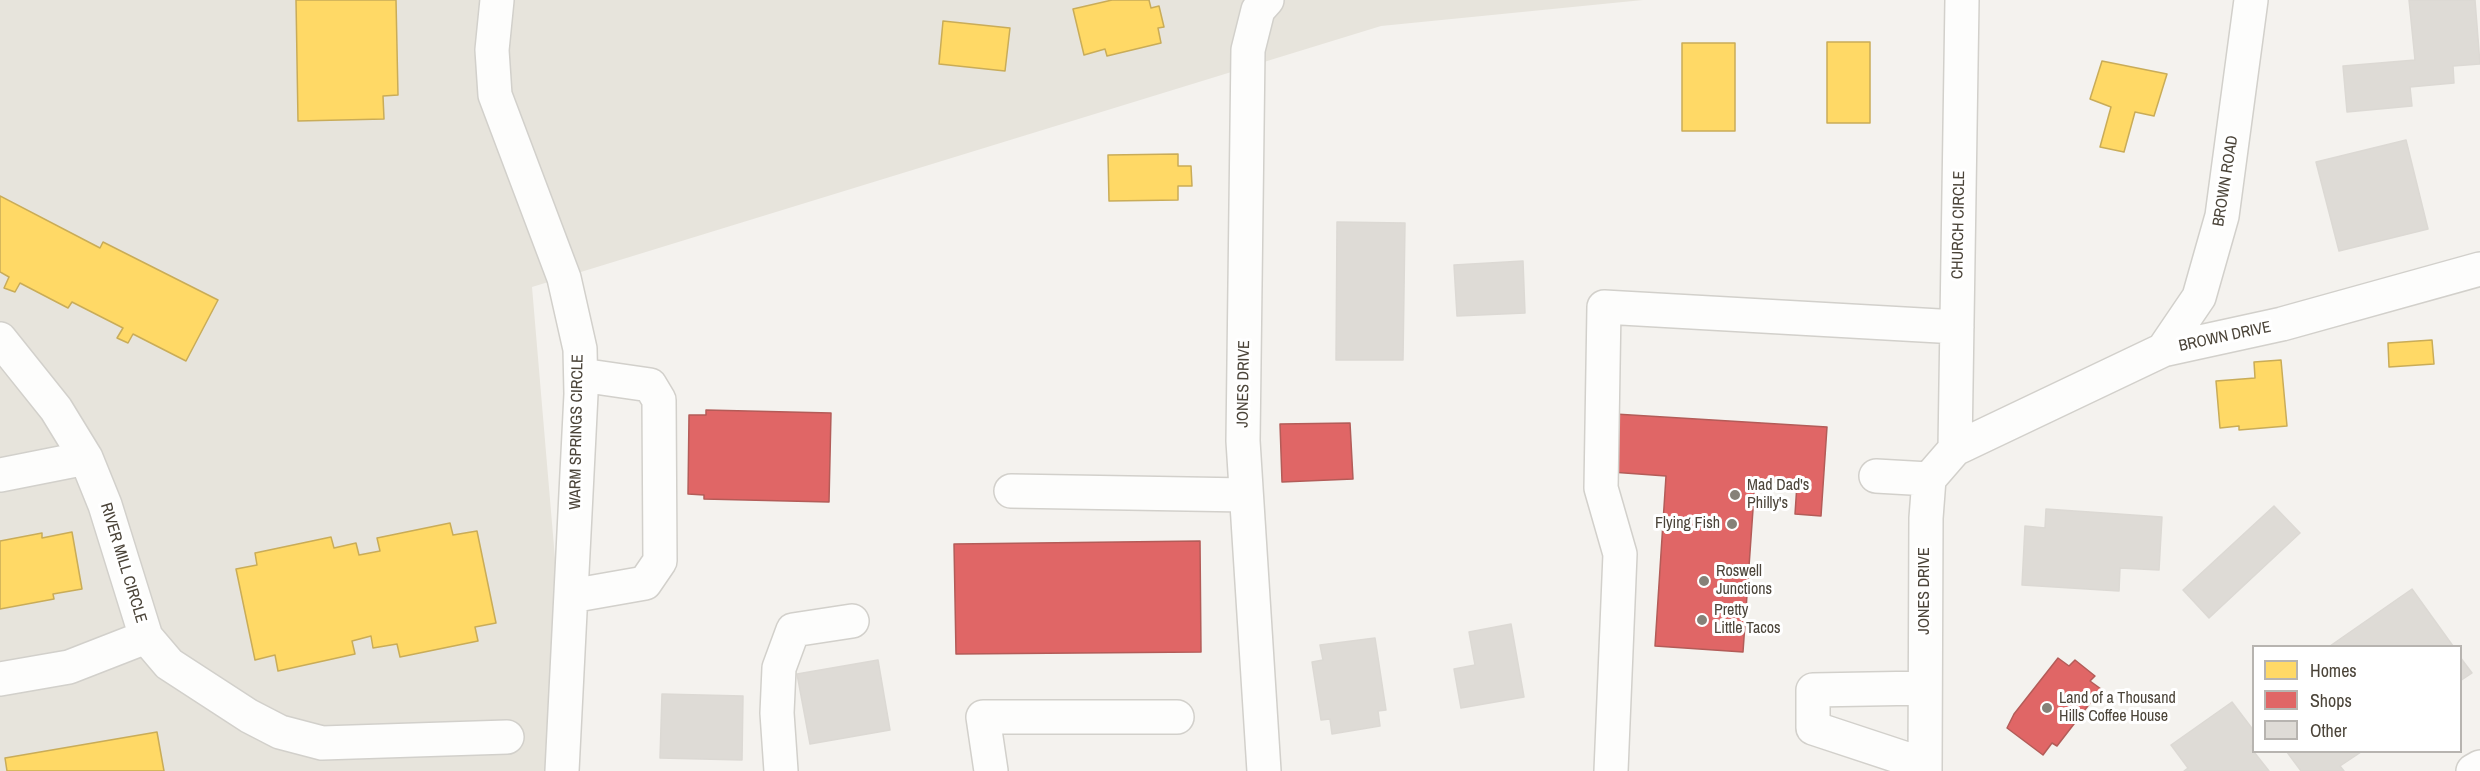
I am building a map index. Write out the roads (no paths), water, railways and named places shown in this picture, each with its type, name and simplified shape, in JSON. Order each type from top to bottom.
[{"type":"street","name":"WARM SPRINGS CIRCLE","points":[[496,0],[492,50],[495,95],[564,278],[580,349],[562,771]]},
{"type":"street","name":"JONES DRIVE","points":[[1264,771],[1243,441],[1248,50],[1258,10],[1267,0]]},
{"type":"street","name":"CHURCH CIRCLE","points":[[1962,0],[1958,327],[1968,443]]},
{"type":"street","name":"BROWN ROAD","points":[[2163,350],[2199,297],[2223,216],[2251,0]]},
{"type":"street","name":"BROWN DRIVE","points":[[1968,443],[2163,350],[2282,324],[2480,269]]},
{"type":"street","points":[[1611,771],[1620,554],[1601,488],[1604,307],[1958,327]]},
{"type":"street","name":"RIVER MILL CIRCLE","points":[[0,339],[56,409],[86,459],[105,505],[146,637],[169,664],[249,716],[280,732],[322,743],[507,737]]},
{"type":"street","points":[[571,596],[645,583],[660,561],[659,400],[650,385],[580,375]]},
{"type":"street","points":[[1876,476],[1929,479],[1968,443]]},
{"type":"street","points":[[0,475],[86,459]]},
{"type":"street","name":"JONES DRIVE","points":[[1924,768],[1926,518],[1929,479]]},
{"type":"street","points":[[1011,491],[1246,495]]},
{"type":"street","points":[[781,771],[777,713],[779,668],[793,630],[852,621]]},
{"type":"street","points":[[0,679],[69,667],[146,637]]},
{"type":"street","points":[[1924,768],[1813,728],[1813,690],[1925,688]]},
{"type":"street","points":[[991,771],[983,717],[1178,717]]},
{"type":"street","points":[[2473,771],[2480,767]]},
{"type":"place","name":"Mad Dad's Philly's","points":[[1735,495]]},
{"type":"place","name":"Flying Fish","points":[[1732,524]]},
{"type":"place","name":"Roswell Junctions","points":[[1704,581]]},
{"type":"place","name":"Pretty Little Tacos","points":[[1702,620]]},
{"type":"place","name":"Land of a Thousand Hills Coffee House","points":[[2047,708]]}]
